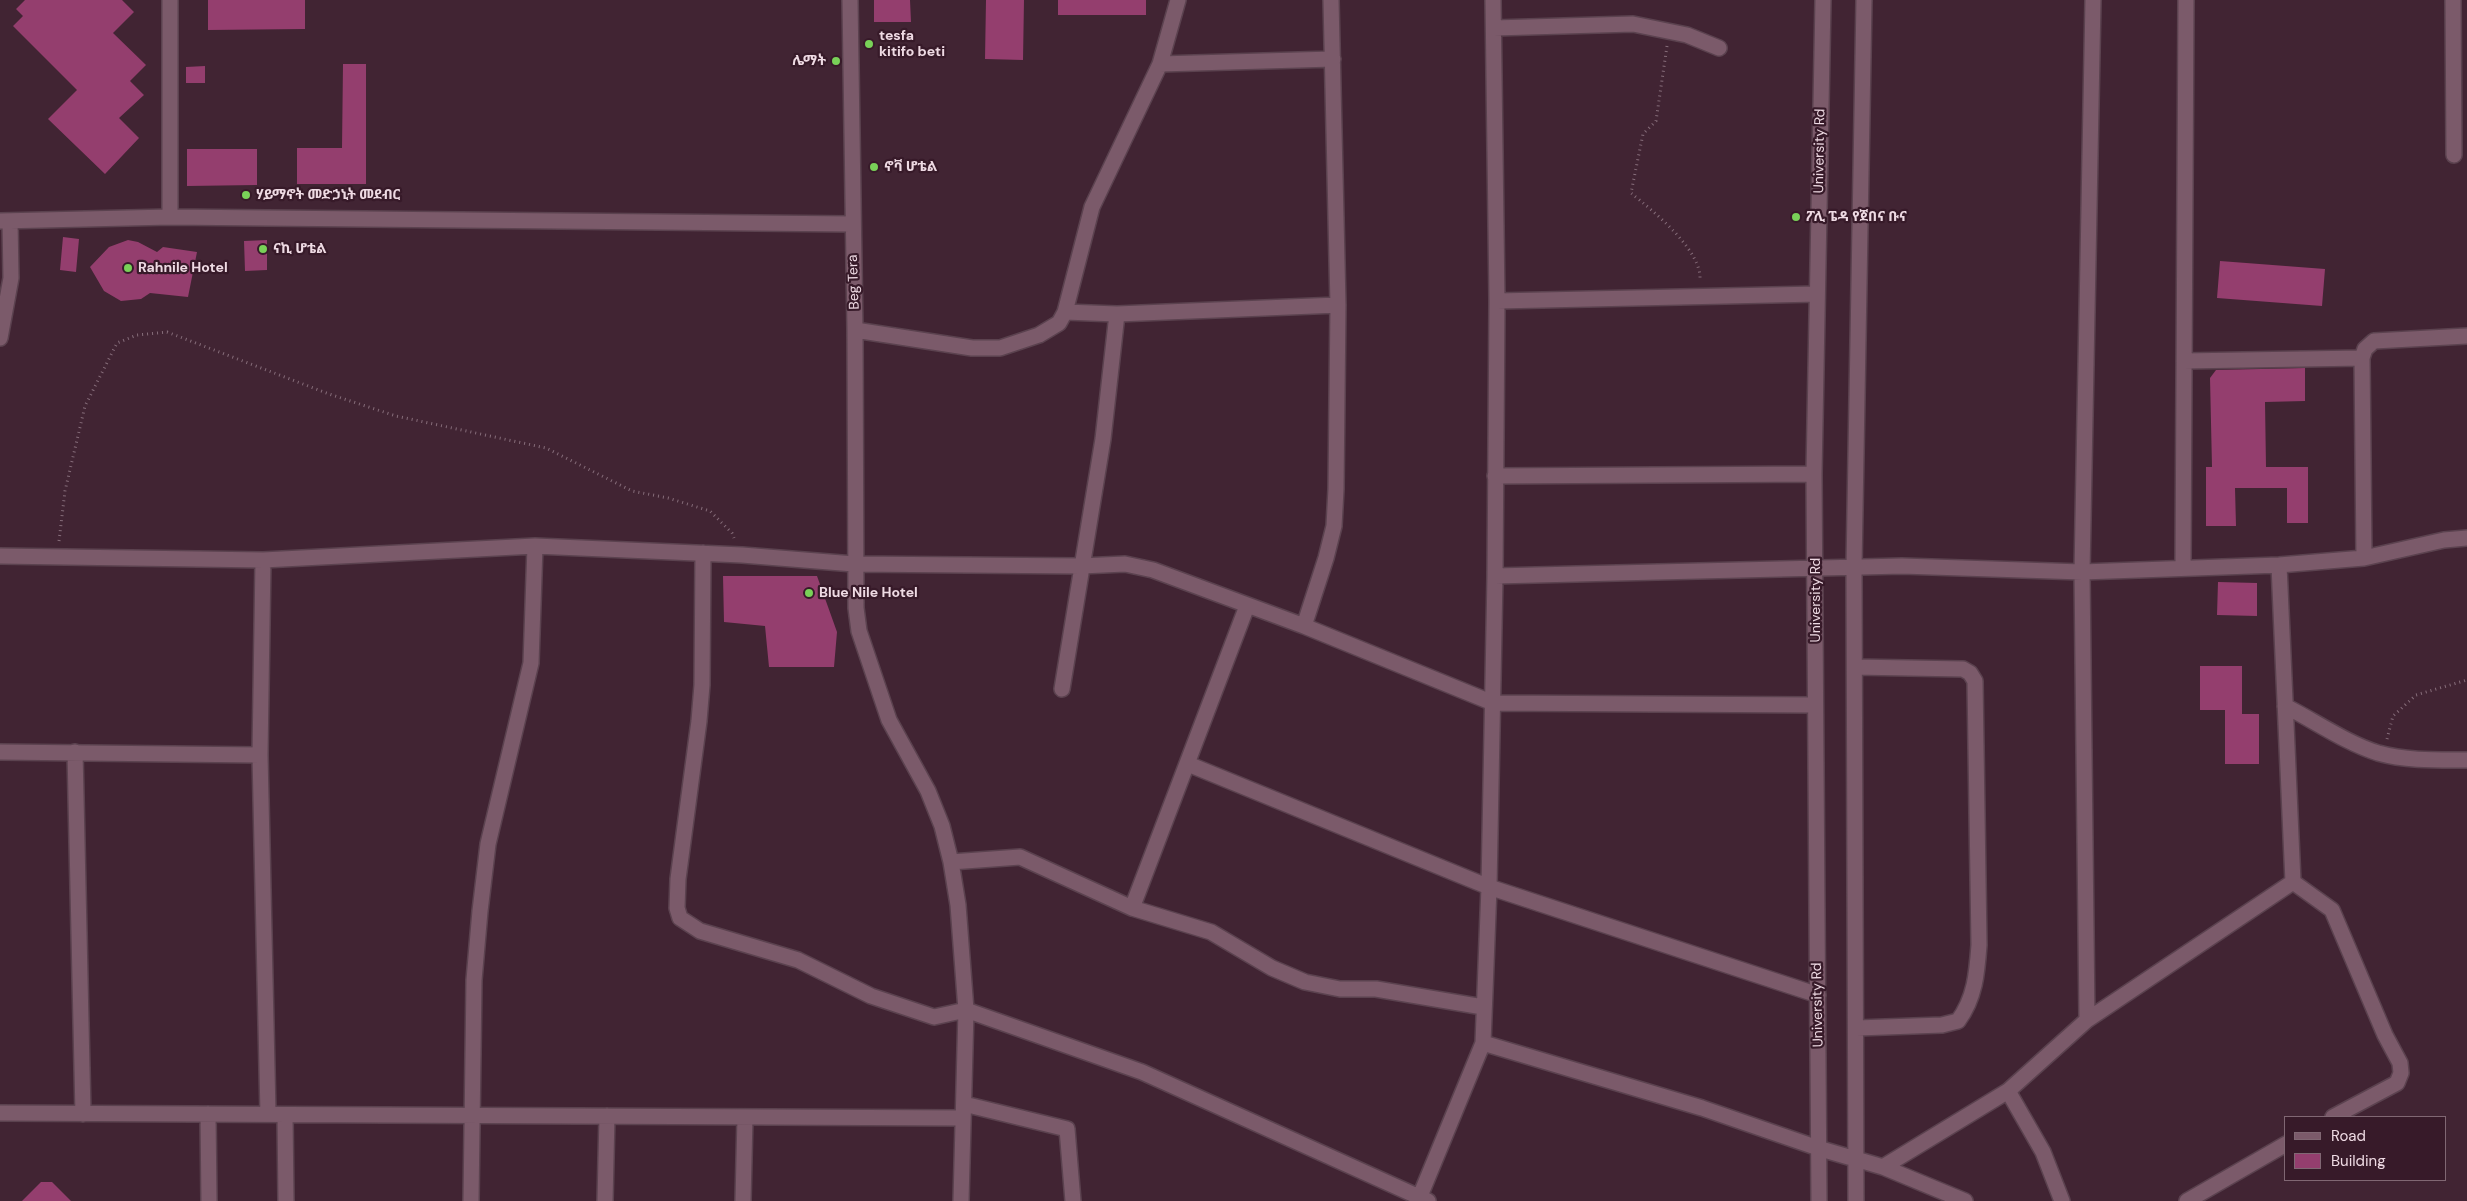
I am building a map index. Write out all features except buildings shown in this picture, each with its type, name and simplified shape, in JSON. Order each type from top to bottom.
[{"type":"street","points":[[170,0],[170,217]]},
{"type":"street","name":"Beg Tera","points":[[850,0],[855,330],[854,564],[857,616],[866,653],[889,720],[928,791],[942,826],[951,862],[958,905],[966,1010],[961,1201]]},
{"type":"street","points":[[855,330],[972,348],[1000,348],[1039,335],[1059,323],[1066,312],[1092,208],[1160,64],[1178,0]]},
{"type":"street","points":[[1304,626],[1334,526],[1336,489],[1338,305],[1331,0]]},
{"type":"street","points":[[704,553],[702,685],[678,879],[677,908],[680,918],[700,931],[798,960],[871,996],[934,1017],[966,1010],[1142,1072],[1422,1200],[1482,1043],[1489,887],[1493,703],[1497,301],[1493,0]]},
{"type":"street","name":"University Rd","points":[[1819,1201],[1821,1149],[1814,474],[1823,0]]},
{"type":"street","points":[[1856,1201],[1854,567],[1864,0]]},
{"type":"street","points":[[2087,1020],[2082,572],[2092,0]]},
{"type":"street","points":[[2183,568],[2186,0]]},
{"type":"street","points":[[2452,0],[2454,155]]},
{"type":"street","points":[[1494,28],[1633,24],[1687,35],[1719,48]]},
{"type":"street","points":[[1160,64],[1333,59]]},
{"type":"street","points":[[0,338],[11,278],[5,221],[170,217],[852,224]]},
{"type":"street","points":[[1497,301],[1817,294]]},
{"type":"street","points":[[1066,312],[1117,314],[1338,305]]},
{"type":"street","points":[[1062,689],[1103,439],[1117,314]]},
{"type":"street","points":[[2364,558],[2362,358],[2365,349],[2374,340],[2467,336]]},
{"type":"street","points":[[2184,360],[2362,358]]},
{"type":"street","points":[[1495,476],[1814,474]]},
{"type":"street","points":[[1494,576],[1902,566],[2082,572],[2279,566],[2364,558],[2444,540],[2467,538]]},
{"type":"street","points":[[472,1201],[474,980],[480,911],[488,844],[531,663],[535,546]]},
{"type":"street","points":[[0,556],[58,555],[263,560],[535,546],[742,555],[854,564],[1140,566],[1304,626],[1493,703],[1815,705]]},
{"type":"street","points":[[263,560],[260,755],[268,1114]]},
{"type":"street","points":[[2279,566],[2293,882]]},
{"type":"street","points":[[1132,908],[1248,606]]},
{"type":"street","points":[[1855,667],[1963,669],[1970,672],[1975,681],[1979,945],[1977,977],[1968,1007],[1958,1021],[1942,1025],[1856,1028]]},
{"type":"street","points":[[2285,706],[2346,740],[2383,754],[2427,760],[2467,760]]},
{"type":"street","points":[[0,752],[260,755]]},
{"type":"street","points":[[75,752],[83,1114]]},
{"type":"street","points":[[1188,764],[1489,887],[1818,995]]},
{"type":"street","points":[[951,862],[1020,857],[1132,908],[1211,932],[1250,953],[1272,968],[1305,982],[1340,989],[1376,989],[1484,1007]]},
{"type":"street","points":[[1883,1167],[2008,1091],[2087,1020],[2293,882]]},
{"type":"street","points":[[2293,882],[2332,910],[2385,1036],[2400,1063],[2401,1073],[2397,1083],[2335,1116]]},
{"type":"street","points":[[1482,1043],[1702,1108],[1821,1149],[1883,1167],[1966,1201]]},
{"type":"street","points":[[2008,1091],[2043,1152],[2062,1201]]},
{"type":"street","points":[[0,1113],[745,1117],[963,1111],[1067,1129],[1072,1201]]},
{"type":"street","points":[[208,1114],[210,1201]]},
{"type":"street","points":[[285,1115],[286,1201]]},
{"type":"street","points":[[605,1201],[607,1116]]},
{"type":"street","points":[[743,1201],[745,1117]]},
{"type":"street","points":[[2187,1201],[2284,1145]]},
{"type":"path","points":[[1669,31],[1656,121],[1643,134],[1631,193],[1657,214],[1683,243],[1701,270],[1699,296]]},
{"type":"path","points":[[58,555],[65,491],[85,406],[117,343],[137,335],[167,332],[330,394],[396,416],[546,448],[632,491],[668,498],[710,511],[732,533],[742,555]]},
{"type":"path","points":[[2383,754],[2393,716],[2416,695],[2467,680]]},
{"type":"place","name":"tesfa kitifo beti","points":[[869,44]]},
{"type":"place","name":"ሌማት","points":[[836,61]]},
{"type":"place","name":"ኖቫ ሆቴል","points":[[874,167]]},
{"type":"place","name":"ሃይማኖት መድኃኒት መደብር","points":[[246,195]]},
{"type":"place","name":"ፖሊ ፔዳ የጀበና ቡና","points":[[1796,217]]},
{"type":"place","name":"ናኪ ሆቴል","points":[[263,249]]},
{"type":"place","name":"Rahnile Hotel","points":[[128,268]]},
{"type":"place","name":"Blue Nile Hotel","points":[[809,593]]}]
